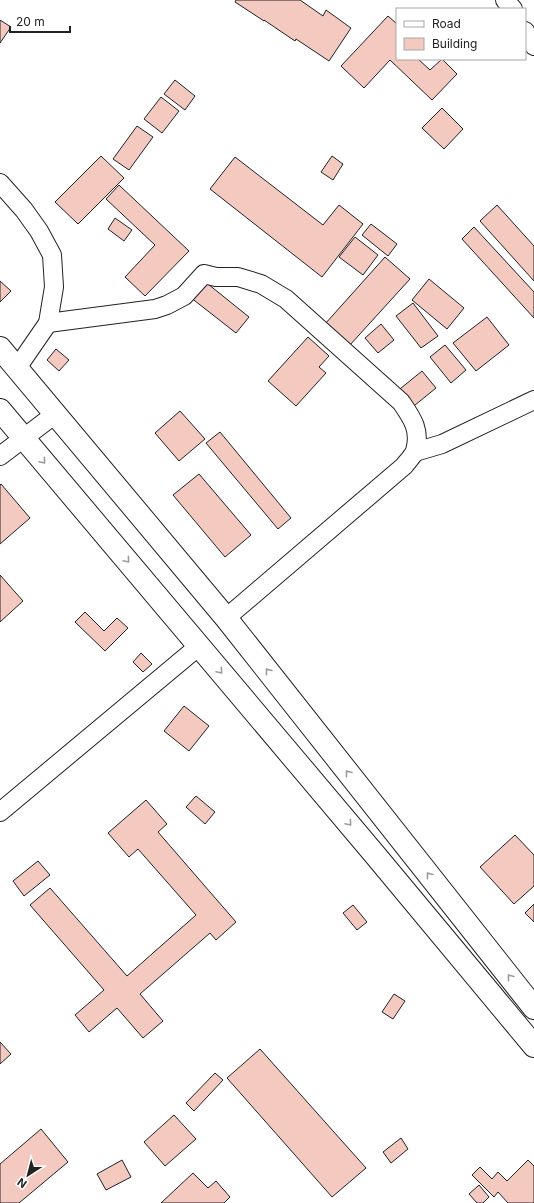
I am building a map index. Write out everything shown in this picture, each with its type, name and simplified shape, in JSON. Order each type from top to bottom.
[{"type":"highway","points":[[0,348],[226,618],[534,1008]]},
{"type":"highway","points":[[0,410],[534,1046]]},
{"type":"street","points":[[505,0],[511,8]]},
{"type":"street","points":[[526,33],[534,46]]},
{"type":"street","points":[[0,183],[24,210],[39,231],[52,255],[54,287],[48,323],[17,368]]},
{"type":"street","points":[[48,323],[154,309],[167,305],[184,296],[204,274],[216,277],[238,276],[261,284],[286,298],[401,402],[412,418],[418,433],[415,452],[404,466],[226,618]]},
{"type":"street","points":[[415,452],[442,444],[534,400]]},
{"type":"street","points":[[0,456],[54,414]]},
{"type":"street","points":[[0,812],[199,646]]},
{"type":"building","points":[[236,0],[300,0],[323,16],[326,10],[351,28],[329,61],[235,2]]},
{"type":"building","points":[[388,16],[396,23],[396,60],[419,60],[430,70],[441,60],[443,60],[457,74],[432,100],[390,60],[364,88],[341,66]]},
{"type":"building","points":[[0,20],[11,27],[0,43]]},
{"type":"building","points":[[175,80],[195,96],[185,110],[164,94]]},
{"type":"building","points":[[161,97],[179,111],[162,133],[144,119]]},
{"type":"building","points":[[442,108],[463,129],[444,149],[422,128]]},
{"type":"building","points":[[137,126],[153,137],[129,170],[113,159]]},
{"type":"building","points":[[101,156],[124,178],[78,224],[55,202]]},
{"type":"building","points":[[332,156],[343,164],[333,180],[321,172]]},
{"type":"building","points":[[235,157],[323,225],[339,205],[363,224],[322,277],[210,189]]},
{"type":"building","points":[[119,185],[189,251],[145,296],[125,277],[155,245],[106,199]]},
{"type":"building","points":[[497,205],[534,246],[534,281],[480,221]]},
{"type":"building","points":[[115,218],[132,230],[124,241],[108,229]]},
{"type":"building","points":[[371,224],[397,244],[388,256],[362,235]]},
{"type":"building","points":[[474,227],[534,292],[534,318],[462,239]]},
{"type":"building","points":[[355,237],[378,255],[363,275],[339,257]]},
{"type":"building","points":[[385,257],[410,279],[349,346],[325,324]]},
{"type":"building","points":[[429,279],[464,308],[447,329],[412,300]]},
{"type":"building","points":[[203,280],[249,317],[236,333],[190,297]]},
{"type":"building","points":[[0,281],[11,291],[0,302]]},
{"type":"building","points":[[413,303],[438,336],[421,348],[396,316]]},
{"type":"building","points":[[487,317],[509,345],[476,371],[453,343]]},
{"type":"building","points":[[381,324],[394,340],[378,353],[365,338]]},
{"type":"building","points":[[308,337],[329,356],[319,367],[326,373],[296,406],[268,381]]},
{"type":"building","points":[[445,345],[466,370],[451,383],[430,357]]},
{"type":"building","points":[[56,349],[69,360],[59,371],[47,360]]},
{"type":"building","points":[[422,371],[436,388],[409,410],[395,393]]},
{"type":"building","points":[[180,411],[205,439],[179,461],[155,433]]},
{"type":"building","points":[[220,432],[291,518],[278,529],[206,443]]},
{"type":"building","points":[[199,474],[251,535],[225,557],[173,495]]},
{"type":"building","points":[[1,484],[30,518],[0,544],[0,485]]},
{"type":"building","points":[[0,575],[23,601],[0,622]]},
{"type":"building","points":[[85,612],[104,631],[117,618],[128,628],[105,651],[75,622]]},
{"type":"building","points":[[141,653],[152,664],[143,672],[133,662]]},
{"type":"building","points":[[184,706],[209,726],[189,751],[164,731]]},
{"type":"building","points":[[196,796],[215,812],[205,824],[186,807]]},
{"type":"building","points":[[146,800],[167,824],[158,832],[236,922],[216,940],[210,933],[140,994],[163,1021],[143,1038],[117,1008],[89,1032],[75,1015],[104,990],[30,905],[50,888],[127,976],[196,915],[138,849],[129,857],[108,833]]},
{"type":"building","points":[[515,835],[534,855],[534,886],[514,904],[480,867]]},
{"type":"building","points":[[38,861],[50,875],[24,896],[13,881]]},
{"type":"building","points":[[534,904],[534,922],[525,913]]},
{"type":"building","points":[[353,905],[367,922],[357,930],[343,913]]},
{"type":"building","points":[[394,994],[405,1001],[393,1019],[382,1012]]},
{"type":"building","points":[[0,1042],[11,1054],[0,1064]]},
{"type":"building","points":[[260,1049],[366,1168],[332,1197],[227,1078]]},
{"type":"building","points":[[215,1073],[223,1080],[194,1111],[186,1103]]},
{"type":"building","points":[[174,1115],[196,1139],[165,1166],[144,1142]]},
{"type":"building","points":[[41,1129],[68,1162],[19,1203],[0,1203],[0,1164]]},
{"type":"building","points":[[401,1138],[408,1149],[391,1163],[383,1152]]},
{"type":"building","points":[[122,1160],[131,1177],[106,1190],[97,1174]]},
{"type":"building","points":[[528,1160],[534,1166],[534,1203],[508,1203],[498,1192],[494,1197],[472,1175],[480,1167],[492,1179],[498,1172],[507,1181]]},
{"type":"building","points":[[193,1173],[208,1188],[216,1181],[230,1197],[224,1203],[161,1203]]},
{"type":"building","points":[[479,1185],[489,1197],[483,1203],[477,1203],[469,1194]]}]
